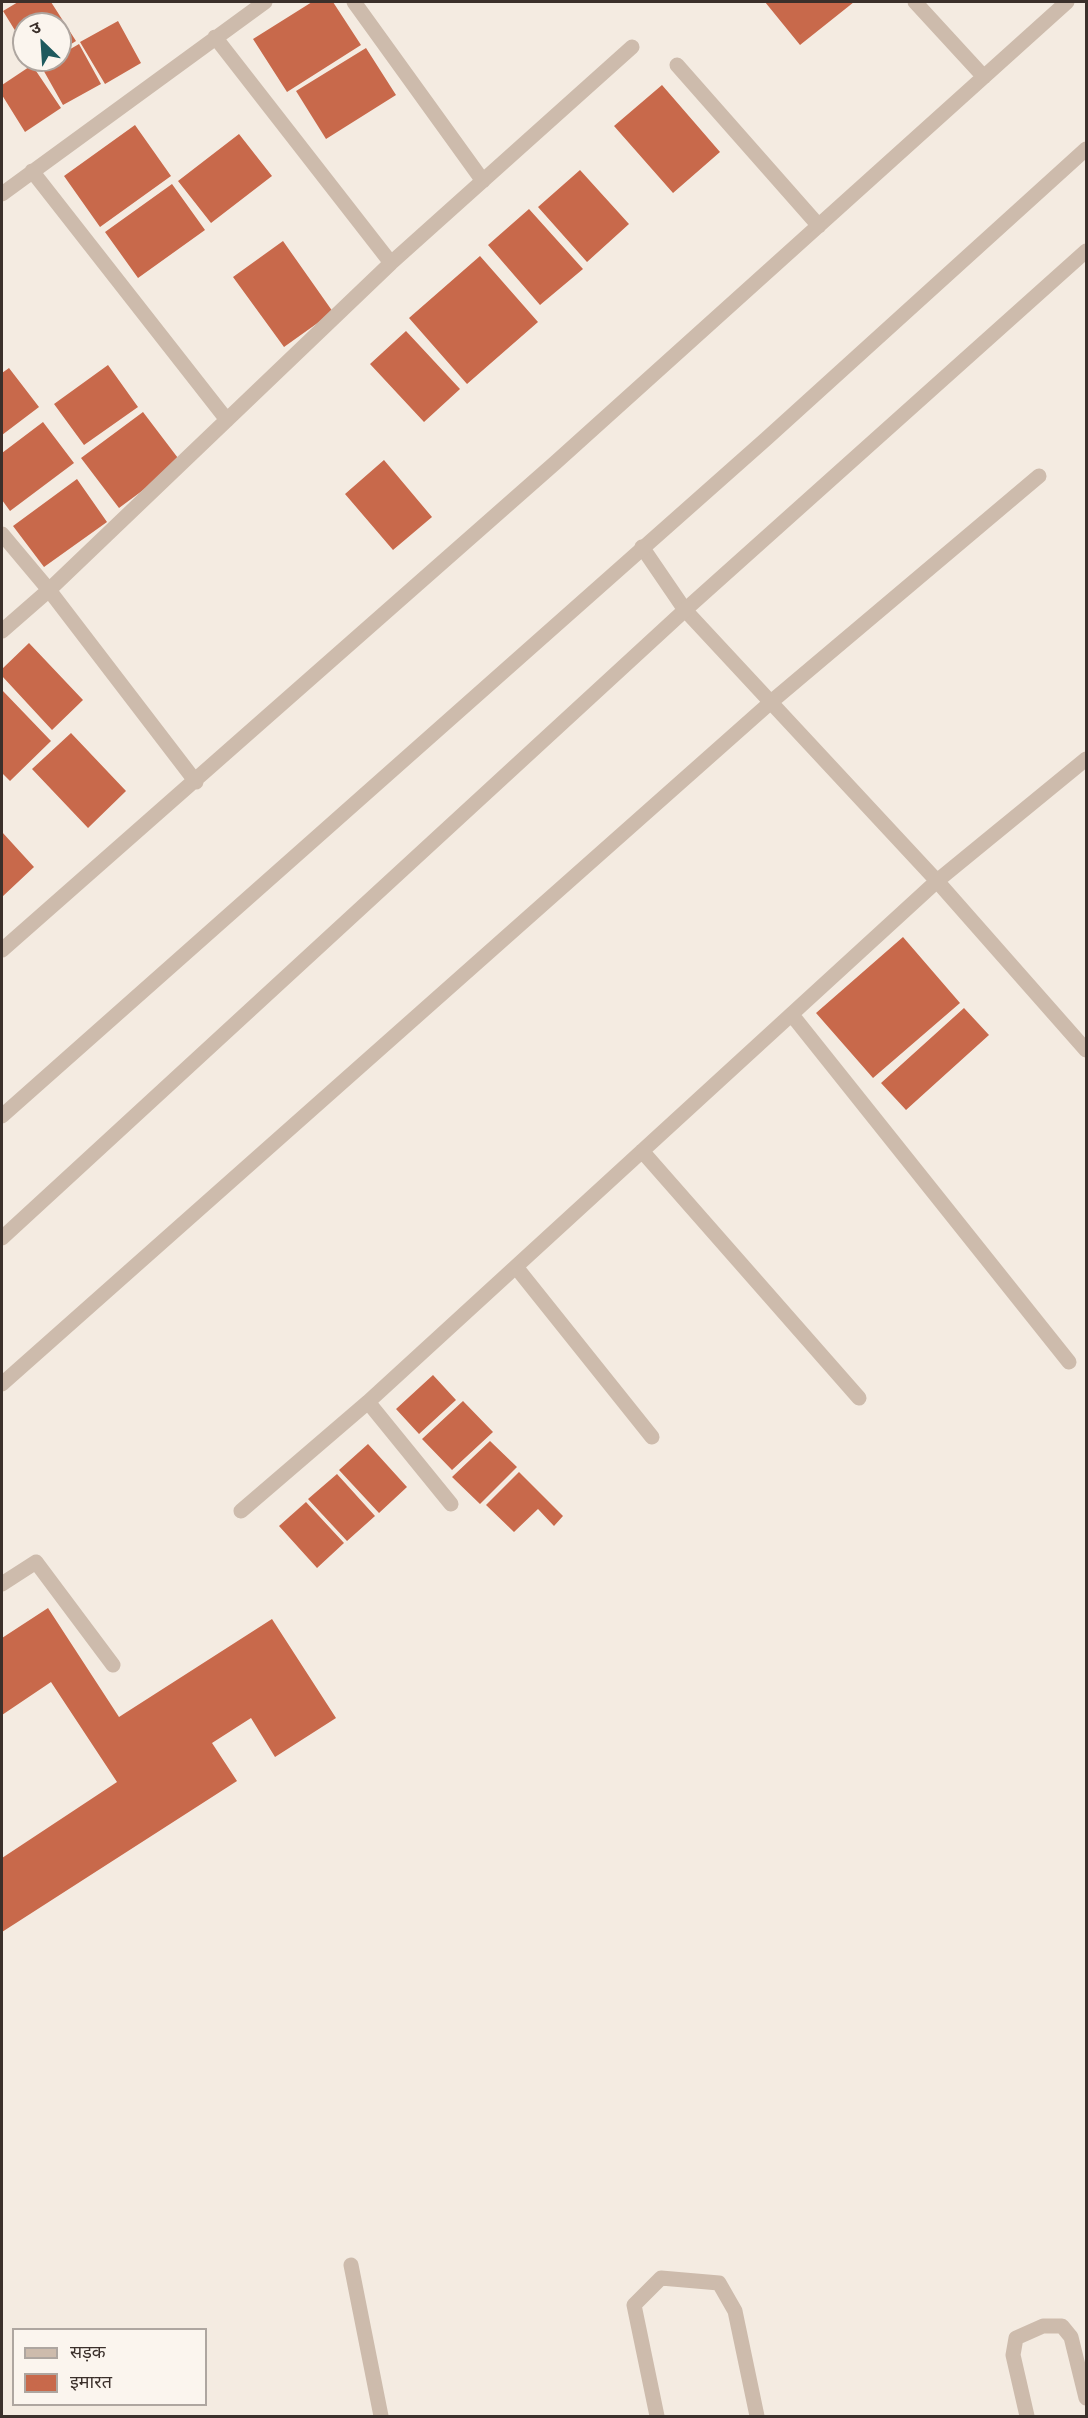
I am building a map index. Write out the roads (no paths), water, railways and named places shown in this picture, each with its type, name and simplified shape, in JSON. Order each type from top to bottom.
[{"type":"street","points":[[2,194],[265,2]]},
{"type":"street","points":[[354,2],[483,181]]},
{"type":"street","points":[[915,2],[984,76]]},
{"type":"street","points":[[2,950],[196,782],[1067,2]]},
{"type":"street","points":[[215,37],[391,263]]},
{"type":"street","points":[[2,631],[49,590],[391,263],[632,48]]},
{"type":"street","points":[[677,65],[819,226]]},
{"type":"street","points":[[2,1116],[1086,149]]},
{"type":"street","points":[[32,171],[227,420]]},
{"type":"street","points":[[2,1238],[685,610],[1086,251]]},
{"type":"street","points":[[2,1384],[771,702],[1039,476]]},
{"type":"street","points":[[2,534],[49,590],[196,782]]},
{"type":"street","points":[[642,547],[685,610],[937,881],[1086,1050]]},
{"type":"street","points":[[241,1511],[368,1402],[937,881],[1086,759]]},
{"type":"street","points":[[792,1015],[1069,1362]]},
{"type":"street","points":[[642,1151],[859,1398]]},
{"type":"street","points":[[516,1267],[652,1437]]},
{"type":"street","points":[[368,1402],[451,1503]]},
{"type":"street","points":[[2,1584],[36,1562],[113,1665]]},
{"type":"street","points":[[351,2265],[381,2416]]},
{"type":"street","points":[[657,2416],[634,2305],[661,2278],[719,2283],[735,2311],[757,2416]]},
{"type":"street","points":[[1027,2416],[1013,2355],[1016,2338],[1036,2328],[1062,2326],[1071,2337],[1086,2398]]}]
